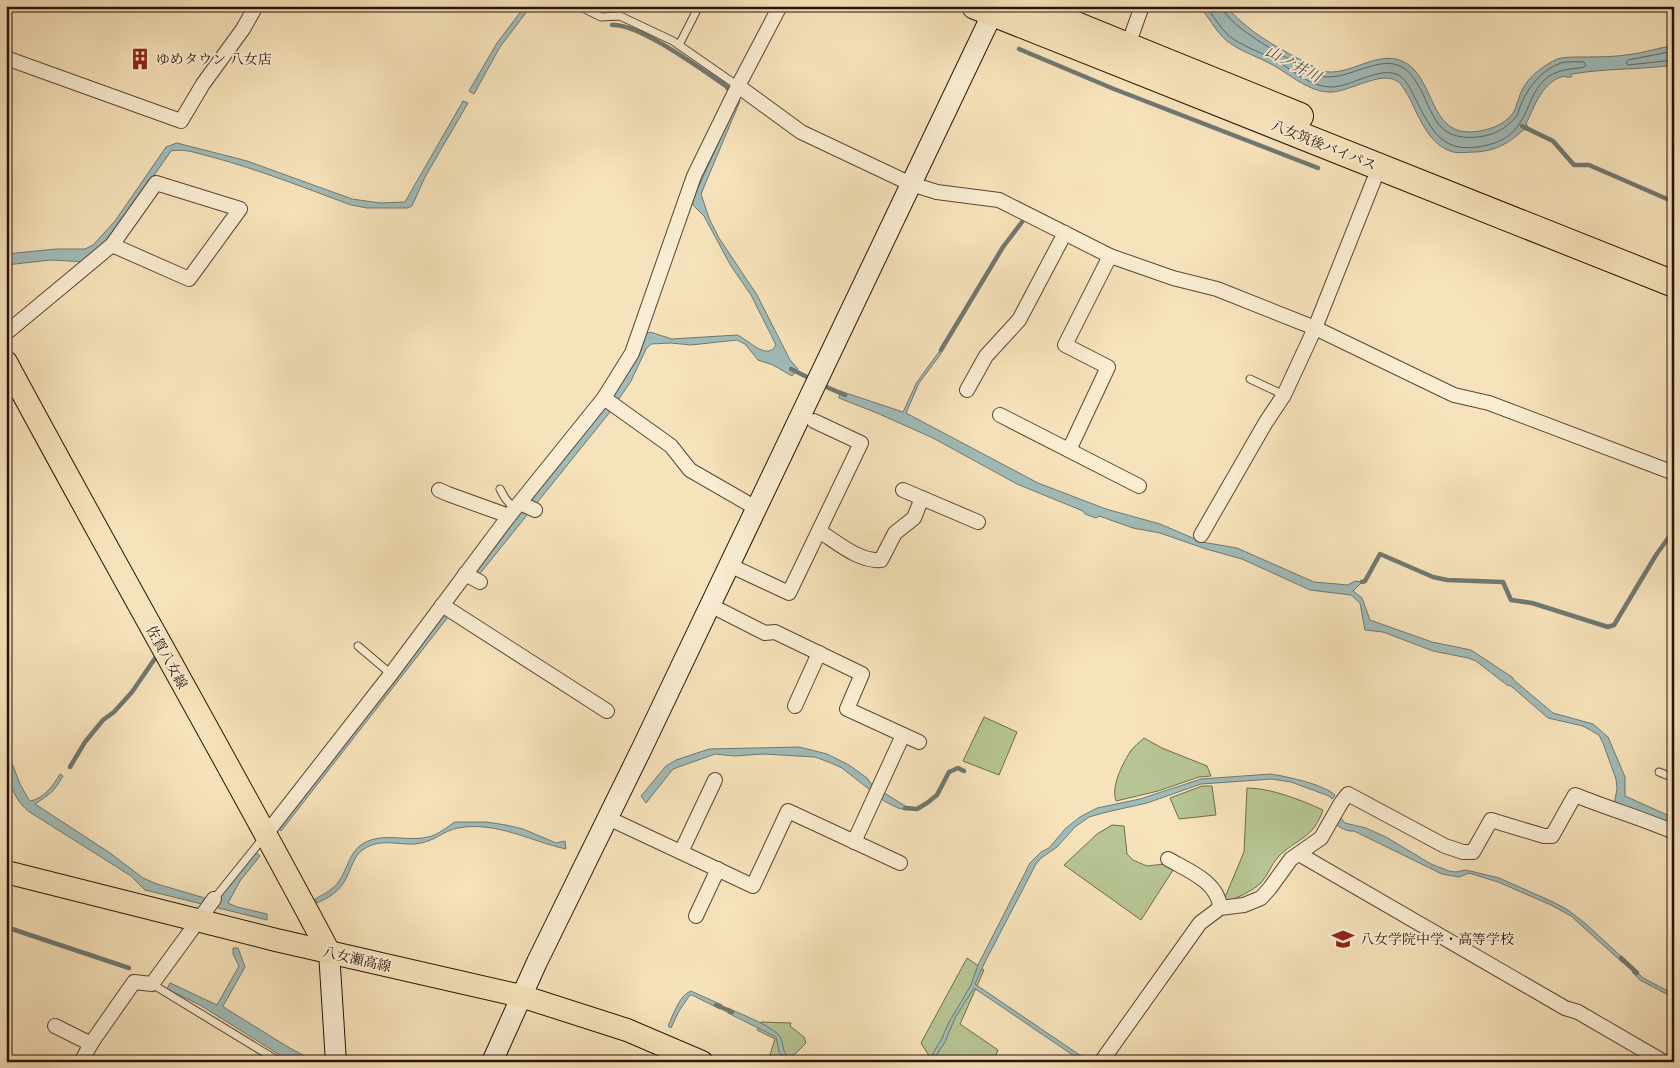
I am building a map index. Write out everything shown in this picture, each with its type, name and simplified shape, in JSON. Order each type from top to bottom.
[{"type":"highway","name":"八女筑後バイパス","points":[[1030,6],[1674,266]]},
{"type":"highway","name":"八女筑後バイパス","points":[[988,9],[1674,284]]},
{"type":"main road","name":"佐賀八女線","points":[[6,362],[329,952]]},
{"type":"main road","name":"八女瀬高線","points":[[6,872],[207,909],[329,952],[521,996],[627,1030],[702,1062]]},
{"type":"street","points":[[6,58],[181,122],[203,84],[243,29],[256,6]]},
{"type":"street","points":[[266,834],[366,707],[386,692],[391,674],[465,574],[604,398],[632,353],[694,176],[780,6]]},
{"type":"street","points":[[1132,34],[1142,6]]},
{"type":"street","points":[[492,1062],[521,996],[911,184],[988,9]]},
{"type":"street","points":[[738,86],[801,132],[911,184],[937,192],[999,200],[1110,256],[1173,278],[1217,289],[1316,328],[1454,396],[1489,403],[1674,473]]},
{"type":"street","points":[[1201,535],[1266,422],[1284,395],[1316,328],[1374,180]]},
{"type":"street","points":[[6,333],[112,246],[156,183],[240,209],[189,279],[112,246]]},
{"type":"street","points":[[967,390],[986,356],[1019,320],[1066,233]]},
{"type":"street","points":[[1069,450],[1108,367],[1065,345],[1110,256]]},
{"type":"street","points":[[604,398],[670,446],[690,470],[756,508]]},
{"type":"street","points":[[1000,415],[1138,486]]},
{"type":"street","points":[[729,564],[789,593],[861,443],[814,421]]},
{"type":"street","points":[[439,490],[448,494],[515,510],[535,510]]},
{"type":"street","points":[[903,490],[978,522]]},
{"type":"street","points":[[819,531],[850,551],[873,561],[881,560],[895,533],[914,518],[922,498]]},
{"type":"street","points":[[465,574],[480,582]]},
{"type":"street","points":[[442,605],[607,711]]},
{"type":"street","points":[[710,605],[765,633],[775,632],[862,674],[847,709],[919,742]]},
{"type":"street","points":[[795,706],[819,653]]},
{"type":"street","points":[[366,707],[378,715]]},
{"type":"street","points":[[854,842],[903,735]]},
{"type":"street","points":[[681,852],[715,780]]},
{"type":"street","points":[[1100,1062],[1200,923],[1220,908],[1244,905],[1261,898],[1291,859],[1321,838],[1348,794],[1444,846],[1463,852],[1473,852],[1491,820],[1544,836],[1552,836],[1575,795],[1604,807],[1642,818],[1674,832]]},
{"type":"street","points":[[608,818],[754,886],[788,811],[900,863]]},
{"type":"street","points":[[1298,854],[1565,1008],[1578,1012],[1664,1062]]},
{"type":"street","points":[[1168,859],[1197,875],[1211,887],[1220,903],[1220,908]]},
{"type":"street","points":[[696,916],[718,870]]},
{"type":"street","points":[[82,1062],[91,1044],[134,982],[152,984],[207,909]]},
{"type":"street","points":[[329,952],[335,1055]]},
{"type":"street","points":[[55,1026],[91,1044]]},
{"type":"lane","points":[[579,6],[601,17],[620,16],[673,41],[738,86]]},
{"type":"lane","points":[[679,45],[699,6]]},
{"type":"lane","points":[[1250,379],[1284,395]]},
{"type":"lane","points":[[500,489],[515,510]]},
{"type":"lane","points":[[358,646],[391,674]]},
{"type":"lane","points":[[1659,772],[1674,778]]},
{"type":"lane","points":[[207,909],[266,834]]},
{"type":"lane","points":[[152,984],[280,1062]]},
{"type":"green space","points":[[984,717],[1017,732],[999,775],[963,761]]},
{"type":"green space","points":[[1144,738],[1162,748],[1207,766],[1211,776],[1199,777],[1158,791],[1116,801],[1116,782],[1121,769],[1131,750]]},
{"type":"green space","points":[[1202,786],[1212,786],[1216,815],[1179,819],[1170,798]]},
{"type":"green space","points":[[1247,788],[1276,792],[1323,810],[1319,820],[1309,833],[1278,857],[1261,883],[1243,895],[1223,902],[1244,852]]},
{"type":"green space","points":[[1112,825],[1124,826],[1127,854],[1133,860],[1147,866],[1164,864],[1175,867],[1141,920],[1064,865],[1097,834]]},
{"type":"green space","points":[[967,958],[984,970],[960,1024],[998,1050],[993,1062],[981,1062],[971,1057],[967,1062],[933,1062],[921,1043]]},
{"type":"green space","points":[[761,1022],[791,1023],[790,1026],[804,1037],[806,1043],[786,1059],[769,1058],[775,1039],[757,1030]]},
{"type":"water","points":[[525,6],[531,6],[500,47],[474,94],[469,91],[497,43]]},
{"type":"water","name":"山ノ井川","points":[[1198,6],[1226,6],[1258,35],[1322,71],[1343,70],[1385,58],[1396,59],[1406,63],[1422,81],[1439,115],[1447,124],[1456,130],[1469,132],[1481,131],[1499,125],[1509,118],[1513,113],[1521,91],[1531,77],[1557,59],[1626,55],[1674,46],[1674,65],[1585,72],[1572,74],[1571,77],[1564,76],[1556,79],[1540,95],[1525,130],[1496,148],[1463,153],[1450,151],[1436,142],[1420,120],[1403,87],[1397,81],[1381,78],[1332,92],[1315,89],[1232,45],[1219,33]]},
{"type":"water","points":[[738,100],[740,101],[701,194],[709,218],[719,238],[757,295],[790,360],[798,369],[792,376],[773,365],[758,360],[745,344],[737,340],[691,345],[651,344],[646,349],[631,381],[610,412],[478,576],[472,573],[646,334],[650,332],[672,339],[737,335],[763,350],[772,350],[776,345],[751,295],[731,266],[704,216],[693,205],[693,199]]},
{"type":"water","points":[[463,101],[468,103],[425,177],[412,206],[408,208],[367,208],[351,205],[230,162],[192,152],[171,151],[111,237],[87,262],[51,260],[6,265],[6,254],[56,249],[85,249],[93,245],[115,221],[166,147],[177,143],[247,161],[352,199],[380,203],[405,202]]},
{"type":"water","points":[[944,345],[940,355],[919,383],[906,413],[1038,483],[1106,509],[1160,524],[1202,542],[1237,548],[1314,582],[1348,585],[1355,581],[1362,582],[1353,591],[1362,598],[1370,620],[1432,642],[1471,650],[1512,677],[1553,713],[1593,724],[1608,737],[1625,777],[1625,796],[1674,818],[1674,827],[1614,805],[1617,789],[1616,779],[1599,735],[1583,726],[1548,718],[1511,686],[1507,685],[1476,661],[1433,651],[1383,632],[1365,630],[1360,603],[1351,595],[1310,590],[1242,559],[1160,533],[1133,528],[1099,516],[1096,518],[1085,514],[1083,511],[1017,484],[933,438],[839,398],[840,391],[903,412],[917,382]]},
{"type":"water","points":[[442,613],[448,617],[281,831],[276,826]]},
{"type":"water","points":[[799,747],[827,754],[849,765],[867,778],[873,786],[910,809],[898,808],[884,801],[842,768],[815,757],[763,754],[734,756],[715,754],[673,769],[646,803],[641,796],[666,766],[676,760],[709,749]]},
{"type":"water","points":[[6,748],[20,784],[29,800],[36,799],[44,794],[60,774],[63,776],[54,789],[35,804],[110,853],[143,878],[157,884],[215,901],[255,851],[260,856],[240,881],[228,903],[267,914],[267,920],[145,890],[131,876],[28,811],[17,797],[10,782]]},
{"type":"water","points":[[1271,774],[1314,784],[1335,795],[1332,799],[1329,796],[1291,782],[1272,779],[1201,784],[1147,803],[1089,817],[1075,827],[1057,847],[1041,858],[1036,864],[975,984],[1090,1062],[1083,1062],[974,988],[955,1018],[945,1042],[932,1062],[928,1062],[971,985],[978,965],[1030,863],[1041,852],[1049,848],[1066,828],[1080,817],[1097,808],[1140,799],[1201,779]]},
{"type":"water","points":[[1340,817],[1345,823],[1366,828],[1386,837],[1431,864],[1449,871],[1466,870],[1499,878],[1553,902],[1568,910],[1586,924],[1626,961],[1623,963],[1571,916],[1551,905],[1498,882],[1469,873],[1459,877],[1442,874],[1354,831],[1348,831],[1340,827],[1334,822]]},
{"type":"water","points":[[455,822],[486,822],[523,829],[556,843],[565,841],[566,849],[499,829],[486,827],[452,829],[422,843],[380,843],[366,847],[360,852],[341,886],[329,897],[317,903],[315,899],[328,892],[337,884],[349,860],[359,846],[364,843],[379,838],[428,837],[439,833]]},
{"type":"water","points":[[233,948],[238,948],[245,967],[223,1006],[288,1047],[316,1062],[291,1062],[200,1005],[167,989],[170,983],[217,1005],[239,966],[233,954]]},
{"type":"water","points":[[1635,970],[1643,978],[1674,994],[1674,998],[1640,980],[1632,972]]},
{"type":"water","points":[[691,991],[722,1005],[720,1009],[690,995],[679,1011],[671,1028],[668,1026],[677,1006],[683,997]]},
{"type":"water","points":[[728,1008],[761,1023],[779,1035],[788,1057],[785,1059],[779,1052],[776,1037],[728,1013],[726,1011]]},
{"type":"waterway","points":[[612,25],[624,26],[654,39],[702,69],[726,86],[731,92]]},
{"type":"waterway","points":[[1019,49],[1114,89],[1318,168]]},
{"type":"waterway","points":[[1522,126],[1553,141],[1574,165],[1589,165],[1674,202]]},
{"type":"waterway","points":[[941,350],[1003,247],[1022,222]]},
{"type":"waterway","points":[[791,369],[813,380]]},
{"type":"waterway","points":[[822,385],[845,395]]},
{"type":"waterway","points":[[1362,582],[1365,581],[1380,554],[1433,577],[1447,580],[1503,582],[1511,600],[1532,603],[1608,627],[1614,625],[1656,555],[1674,530]]},
{"type":"waterway","points":[[70,767],[85,742],[103,720],[114,712],[132,692],[156,657]]},
{"type":"waterway","points":[[905,808],[917,809],[927,803],[937,795],[949,772],[958,768],[964,771]]},
{"type":"waterway","points":[[6,927],[129,968]]},
{"type":"waterway","points":[[6,937],[12,929]]},
{"type":"waterway","points":[[1621,958],[1637,973]]},
{"type":"waterway","points":[[716,1005],[732,1012]]},
{"type":"place","name":"ゆめタウン 八女店","points":[[140,59]]},
{"type":"place","name":"八女学院中学・高等学校","points":[[1343,939]]}]
